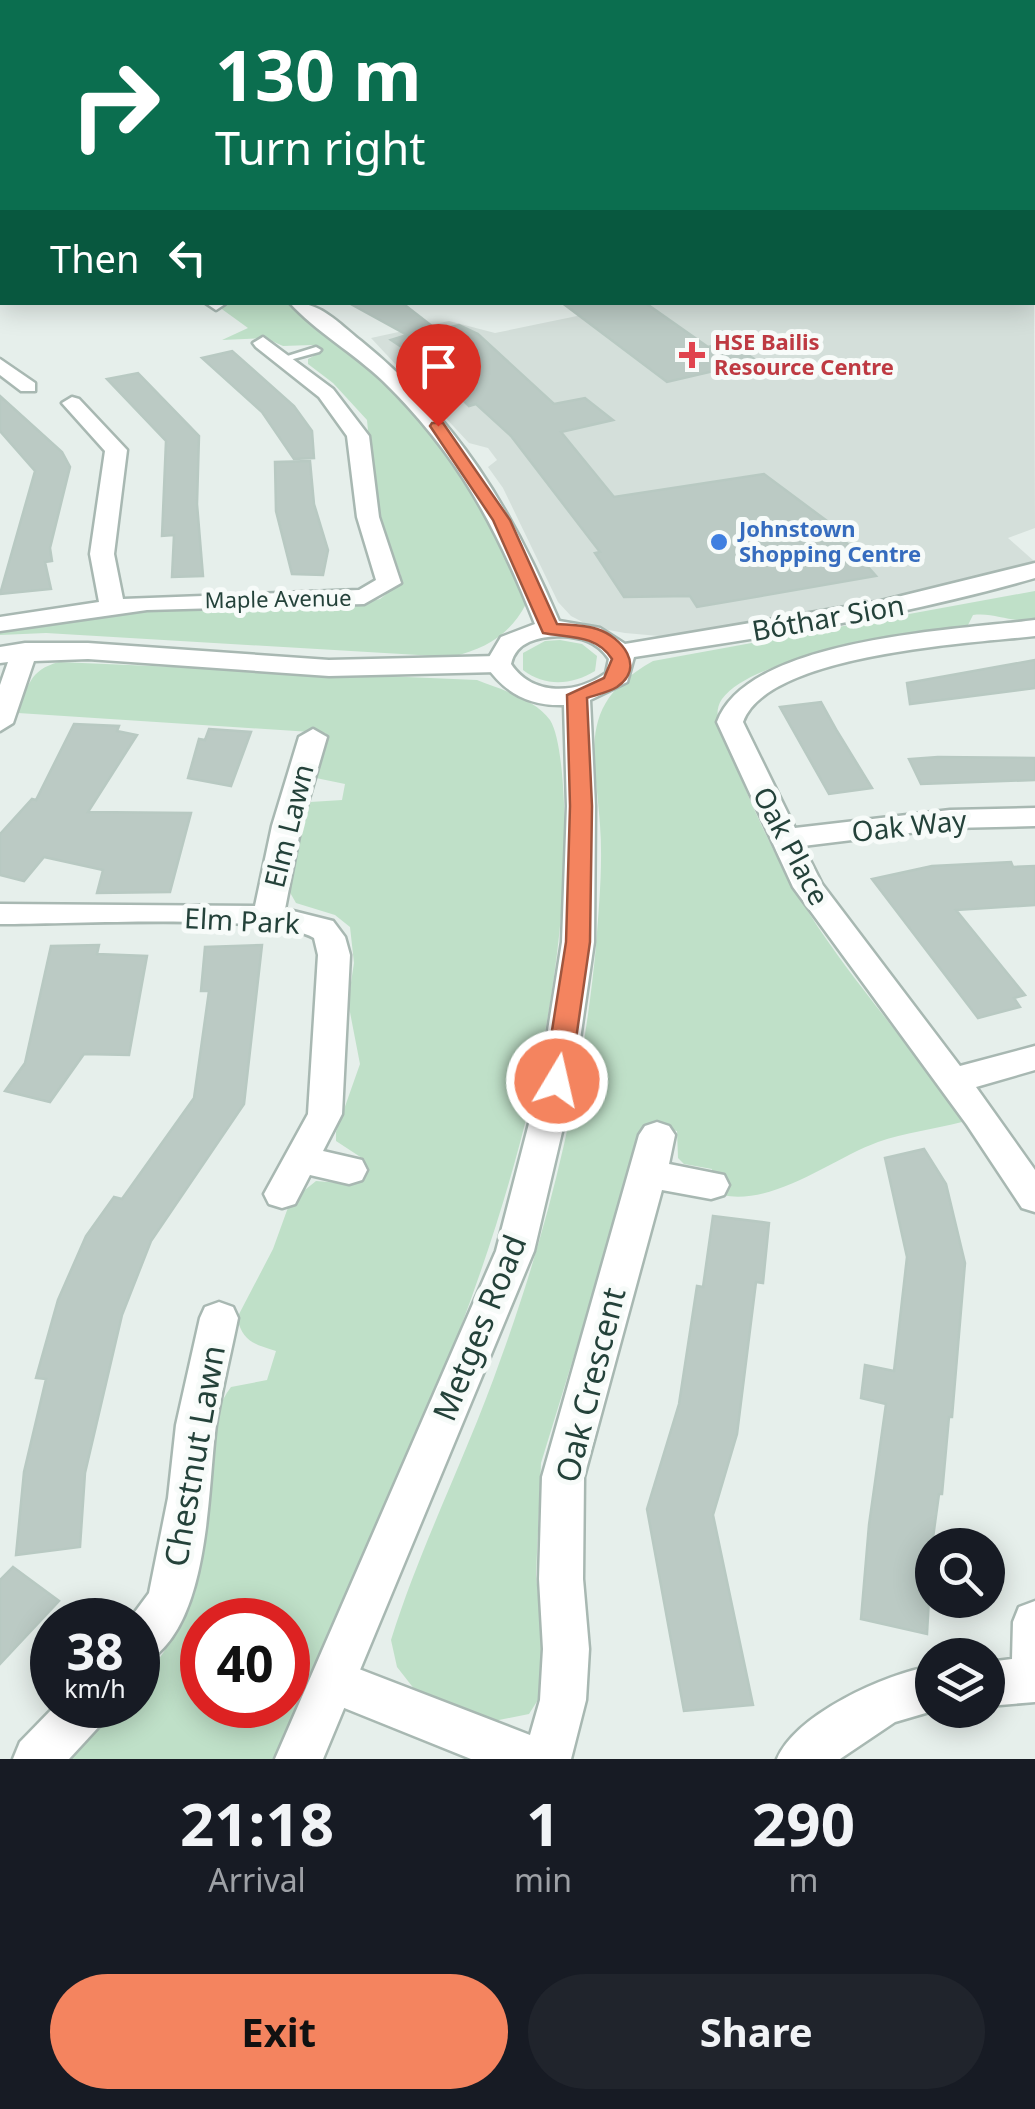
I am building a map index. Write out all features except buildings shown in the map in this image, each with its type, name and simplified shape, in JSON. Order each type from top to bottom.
[{"type":"street","points":[[302,305],[384,368],[438,426],[502,520],[550,628]]},
{"type":"street","name":"Maple Avenue","points":[[0,624],[113,608],[288,597],[364,598],[389,582],[368,517],[358,436],[326,393],[262,343]]},
{"type":"street","points":[[3,371],[28,388]]},
{"type":"street","points":[[72,403],[116,450],[102,554],[104,582],[113,608]]},
{"type":"street","name":"Bóthar Sion","points":[[619,652],[872,612],[1035,570]]},
{"type":"street","name":"Oak Place","points":[[1035,628],[986,625],[858,650],[761,686],[736,702],[730,722],[808,887],[1035,1198]]},
{"type":"street","points":[[550,628],[592,633],[619,652],[622,666],[612,682],[577,695],[546,696],[524,690],[508,680],[498,664],[503,648],[513,640],[550,628]]},
{"type":"street","points":[[0,723],[12,653],[88,651],[329,668],[498,664]]},
{"type":"street","name":"Metges Road","points":[[299,1759],[516,1251],[557,1081],[578,942],[581,806],[577,695]]},
{"type":"street","name":"Elm Lawn","points":[[269,917],[276,860],[289,805],[313,737]]},
{"type":"street","name":"Oak Way","points":[[783,840],[950,820],[1035,817]]},
{"type":"street","name":"Elm Park","points":[[0,914],[269,917],[321,928],[332,939],[334,955],[325,1114],[282,1194]]},
{"type":"street","points":[[952,1081],[1035,1058]]},
{"type":"street","name":"Oak Crescent","points":[[547,1759],[562,1700],[566,1648],[561,1579],[562,1477],[657,1134]]},
{"type":"street","points":[[302,1160],[349,1170]]},
{"type":"street","points":[[649,1174],[710,1184]]},
{"type":"street","name":"Chestnut Lawn","points":[[160,1613],[168,1602],[189,1498],[196,1425],[219,1318]]},
{"type":"street","points":[[1005,1683],[1035,1680],[1035,1622]]},
{"type":"street","points":[[333,1681],[530,1759]]},
{"type":"street","points":[[801,1759],[880,1703],[915,1691]]},
{"type":"street","points":[[36,1759],[66,1728]]},
{"type":"lane","points":[[286,358],[316,350]]},
{"type":"shaded area","name":"Johnstown Shopping Centre","points":[[630,305],[1034,305],[1035,528],[1008,538],[1034,561],[880,601],[698,632],[659,636],[592,627],[571,616],[558,602],[503,488],[488,467],[497,460],[488,448],[469,443],[371,338],[449,321],[495,333]]},
{"type":"green space","points":[[290,305],[298,309],[359,356],[421,417],[472,487],[512,564],[526,604],[504,632],[486,645],[452,657],[46,633],[0,635],[0,629],[170,608],[355,605],[380,599],[395,587],[401,575],[375,506],[367,420],[333,383],[308,364],[308,359],[321,352],[312,345],[283,346],[265,338],[222,340],[248,328],[219,307]]},
{"type":"green space","points":[[1035,591],[1035,619],[973,615],[967,627],[960,630],[869,643],[766,670],[740,683],[722,699],[718,720],[723,735],[787,875],[827,940],[962,1122],[878,1142],[795,1182],[751,1196],[708,1191],[712,1169],[684,1164],[678,1158],[677,1131],[645,1125],[541,1463],[536,1575],[545,1666],[543,1692],[529,1714],[494,1721],[443,1705],[415,1690],[397,1667],[391,1640],[518,1308],[549,1207],[573,1103],[598,916],[601,840],[594,752],[601,712],[628,677],[653,661]]},
{"type":"green space","points":[[545,641],[582,644],[597,656],[595,671],[559,682],[540,679],[523,670],[523,653]]},
{"type":"green space","points":[[59,662],[477,680],[536,706],[555,731],[563,782],[565,848],[555,968],[534,1086],[503,1202],[465,1316],[421,1428],[310,1679],[310,1598],[193,1598],[208,1454],[220,1405],[231,1387],[267,1380],[276,1351],[250,1341],[237,1318],[273,1249],[290,1202],[316,1181],[352,1184],[365,1160],[336,1141],[360,1064],[348,1002],[354,963],[350,927],[335,915],[296,903],[288,889],[304,810],[310,802],[342,800],[345,784],[316,778],[313,773],[326,733],[18,713],[27,687],[41,670]]},
{"type":"green space","points":[[180,1627],[180,1728],[288,1728],[274,1759],[64,1759],[97,1728],[160,1728],[160,1657]]},
{"type":"place","name":"HSE Bailis Resource Centre","points":[[692,355]]},
{"type":"place","name":"Johnstown Shopping Centre","points":[[719,542]]},
{"type":"route","points":[[438,426],[502,520],[550,628],[578,630],[604,638],[622,659],[618,676],[612,682],[577,695],[581,806],[578,942],[557,1081]]}]
